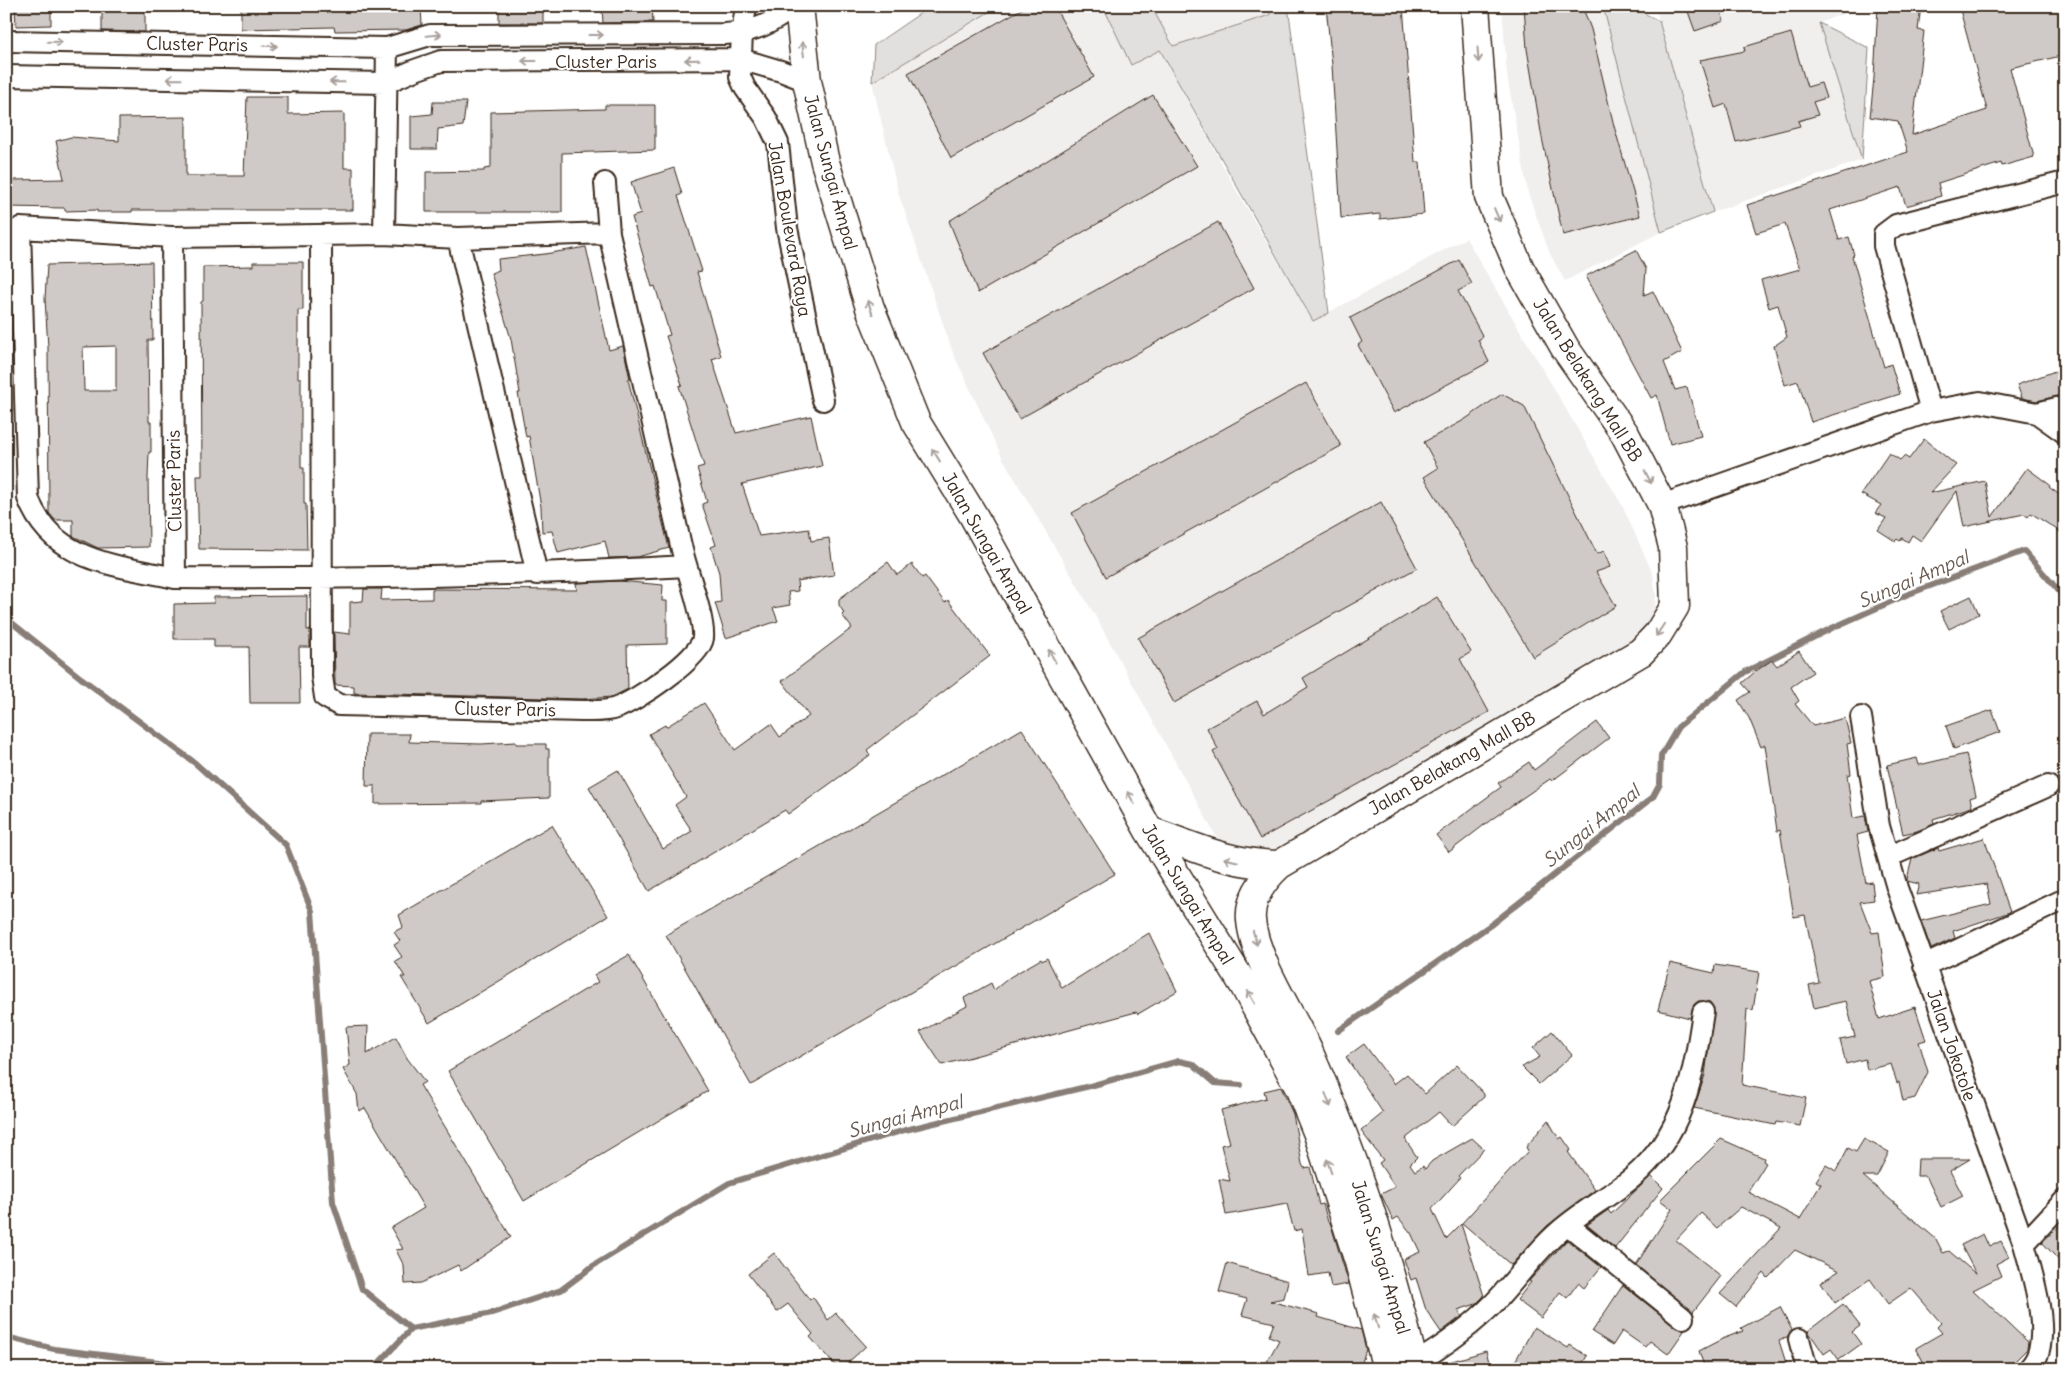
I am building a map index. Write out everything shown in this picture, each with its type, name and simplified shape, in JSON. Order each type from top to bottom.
[{"type":"main road","name":"Jalan Sungai Ampal","points":[[799,6],[807,82],[825,162],[870,308],[916,422],[973,515],[1149,831],[1293,1044],[1328,1130],[1370,1212],[1414,1367]]},
{"type":"main road","name":"Jalan Belakang Mall BB","points":[[1293,1044],[1253,933],[1252,908],[1265,878],[1279,865],[1641,652],[1658,634],[1675,606],[1673,547],[1662,504],[1625,434],[1565,348],[1520,269],[1489,197],[1475,6]]},
{"type":"main road","points":[[1149,831],[1220,858],[1239,862],[1279,865]]},
{"type":"main road","name":"Jalan Sungai Ampal","points":[[1328,1130],[1387,1369]]},
{"type":"street","name":"Jalan Boulevard Raya","points":[[746,6],[734,34],[740,59],[740,77],[744,88],[766,118],[778,143],[787,228],[822,400]]},
{"type":"street","name":"Cluster Paris","points":[[6,41],[387,48],[430,35],[651,36],[734,34],[771,24],[794,6]]},
{"type":"street","points":[[651,36],[653,60]]},
{"type":"street","points":[[384,234],[387,48]]},
{"type":"street","name":"Cluster Paris","points":[[6,76],[385,83],[442,61],[740,59],[781,70],[807,82]]},
{"type":"street","points":[[1931,410],[1884,246],[1884,234],[1896,225],[2065,182]]},
{"type":"street","name":"Cluster Paris","points":[[321,236],[322,676],[325,697],[339,705],[598,711],[615,709],[631,702],[690,659],[700,647],[702,628],[609,233],[605,183]]},
{"type":"street","points":[[609,233],[458,238],[384,234],[172,237],[13,228],[28,498],[34,516],[49,534],[72,551],[175,578],[323,579],[538,574],[686,566]]},
{"type":"street","name":"Cluster Paris","points":[[172,237],[175,578]]},
{"type":"street","points":[[458,238],[538,574]]},
{"type":"street","points":[[1662,504],[1931,410],[1980,402],[2037,413],[2065,433]]},
{"type":"street","points":[[2037,413],[2065,406]]},
{"type":"street","name":"Jalan Jokotole","points":[[1861,717],[1879,826],[1888,857],[1924,966],[2024,1244],[2040,1303],[2039,1348],[2036,1358],[2028,1369]]},
{"type":"street","points":[[1888,857],[2048,786]]},
{"type":"street","points":[[1924,966],[2065,899]]},
{"type":"street","points":[[1414,1367],[1470,1326],[1496,1301],[1556,1233],[1632,1178],[1656,1154],[1672,1129],[1686,1101],[1694,1071],[1703,1012]]},
{"type":"street","points":[[2024,1244],[2065,1200]]},
{"type":"street","points":[[1568,1226],[1683,1318]]},
{"type":"street","points":[[1799,1339],[1807,1369]]},
{"type":"shaded area","points":[[931,6],[999,6],[872,82],[874,45]]},
{"type":"shaded area","points":[[999,6],[1103,6],[1131,65],[1160,50],[1239,195],[1313,321],[1466,238],[1623,507],[1653,574],[1656,595],[1655,609],[1640,646],[1267,860],[1218,840],[1097,619],[1002,457],[953,353],[898,192],[872,82]]},
{"type":"shaded area","points":[[1103,6],[1151,6],[1173,46],[1270,15],[1269,6],[1288,6],[1329,313],[1313,321],[1160,50],[1131,65]]},
{"type":"shaded area","points":[[1151,6],[1269,6],[1270,15],[1173,47]]},
{"type":"shaded area","points":[[1502,6],[1603,6],[1661,232],[1565,281],[1550,254],[1528,193],[1507,76]]},
{"type":"shaded area","points":[[1603,6],[1630,6],[1659,21],[1713,212],[1661,232]]},
{"type":"shaded area","points":[[1655,6],[1863,6],[1819,23],[1862,160],[1713,212]]},
{"type":"shaded area","points":[[1819,23],[1869,48],[1862,160]]},
{"type":"building","points":[[15,6],[51,6],[51,25],[16,26]]},
{"type":"building","points":[[102,6],[145,6],[145,32],[102,31]]},
{"type":"building","points":[[241,6],[421,6],[422,25],[406,30],[335,31],[334,27],[241,29]]},
{"type":"building","points":[[499,6],[543,6],[543,23],[499,23]]},
{"type":"building","points":[[602,6],[652,6],[653,22],[603,23]]},
{"type":"building","points":[[1027,6],[1054,6],[1094,77],[951,158],[908,73]]},
{"type":"building","points":[[1326,6],[1403,6],[1415,162],[1420,162],[1424,214],[1380,219],[1380,214],[1341,218],[1332,65]]},
{"type":"building","points":[[1524,6],[1582,6],[1591,29],[1614,126],[1640,216],[1563,235],[1542,138],[1527,49]]},
{"type":"building","points":[[1686,6],[1719,6],[1724,21],[1695,31]]},
{"type":"building","points":[[1878,6],[1921,6],[1918,30],[1924,31],[1912,135],[1987,110],[1959,6],[2065,6],[2065,55],[2010,68],[2034,157],[2002,166],[2001,163],[1938,183],[1941,196],[1906,206],[1900,187],[1830,210],[1839,240],[1849,237],[1854,255],[1852,256],[1884,367],[1891,364],[1900,394],[1811,422],[1798,381],[1785,385],[1774,346],[1787,337],[1778,305],[1769,308],[1761,280],[1800,269],[1785,224],[1756,233],[1747,205],[1908,152],[1898,121],[1870,117]]},
{"type":"building","points":[[1791,33],[1807,87],[1821,83],[1826,98],[1813,102],[1818,115],[1798,121],[1800,126],[1736,142],[1726,104],[1715,108],[1700,60],[1745,51],[1744,47]]},
{"type":"building","points":[[1153,95],[1197,166],[978,293],[949,221]]},
{"type":"building","points":[[247,97],[288,97],[288,114],[344,113],[344,168],[353,168],[353,210],[132,210],[132,212],[97,212],[97,210],[65,211],[65,208],[6,207],[6,183],[14,182],[14,180],[64,179],[56,141],[71,137],[119,141],[119,118],[186,117],[186,176],[244,176]]},
{"type":"building","points":[[433,102],[466,102],[463,126],[438,129],[437,149],[411,149],[411,116],[432,114]]},
{"type":"building","points":[[605,105],[655,105],[655,150],[562,153],[562,212],[426,212],[426,172],[484,171],[484,169],[491,168],[491,112],[605,109]]},
{"type":"building","points":[[674,168],[682,194],[678,196],[702,271],[697,272],[721,356],[712,359],[736,433],[811,416],[822,466],[742,484],[759,536],[809,529],[811,541],[829,538],[834,575],[797,581],[798,591],[788,592],[790,605],[773,608],[778,621],[726,638],[715,603],[721,602],[719,573],[711,547],[716,545],[702,504],[707,502],[697,468],[704,466],[679,386],[682,385],[666,336],[670,335],[655,286],[652,287],[632,217],[641,214],[631,182]]},
{"type":"building","points":[[1218,222],[1254,288],[1019,419],[983,353]]},
{"type":"building","points":[[586,247],[609,350],[623,346],[630,379],[628,379],[669,548],[637,557],[609,558],[605,541],[558,553],[552,531],[542,532],[541,507],[529,436],[526,437],[518,393],[520,393],[511,339],[491,273],[499,270],[498,259]]},
{"type":"building","points":[[1636,250],[1646,269],[1644,295],[1653,291],[1682,352],[1664,362],[1675,390],[1687,387],[1701,436],[1670,444],[1657,395],[1651,398],[1586,276]]},
{"type":"building","points":[[1459,260],[1472,284],[1458,291],[1483,337],[1478,340],[1489,362],[1394,413],[1358,345],[1362,342],[1350,318]]},
{"type":"building","points":[[152,262],[153,340],[148,340],[149,422],[151,422],[151,452],[149,452],[148,478],[149,547],[98,548],[73,536],[73,520],[55,520],[49,513],[48,347],[45,299],[47,265]],"holes":[[[116,346],[116,391],[84,391],[83,347]]]},
{"type":"building","points":[[253,262],[303,262],[303,310],[298,310],[298,378],[301,378],[301,468],[304,468],[307,550],[199,549],[197,476],[202,476],[201,302],[203,301],[203,267],[253,266]]},
{"type":"building","points":[[2055,371],[2057,375],[2065,372],[2065,394],[2037,401],[2022,398],[2017,385]]},
{"type":"building","points":[[1306,383],[1341,446],[1106,577],[1072,513]]},
{"type":"building","points":[[1502,394],[1524,406],[1597,554],[1604,551],[1610,567],[1596,572],[1616,606],[1533,657],[1424,477],[1438,468],[1424,442],[1464,420]]},
{"type":"building","points":[[1924,439],[1956,465],[1930,493],[1985,481],[1992,517],[2027,468],[2065,499],[2065,535],[2031,513],[2028,517],[2024,514],[1964,527],[1957,491],[1921,541],[1912,535],[1908,542],[1902,538],[1900,541],[1897,539],[1895,541],[1878,530],[1886,518],[1875,513],[1881,505],[1861,494],[1889,453],[1900,460],[1904,456],[1909,459]]},
{"type":"building","points":[[1381,502],[1417,568],[1174,703],[1138,638]]},
{"type":"building","points":[[888,562],[897,575],[912,564],[922,578],[925,576],[945,603],[948,600],[990,656],[867,750],[870,755],[788,814],[785,810],[649,891],[589,787],[618,770],[663,849],[692,831],[675,805],[686,797],[649,734],[665,725],[666,727],[704,703],[735,750],[771,724],[780,737],[809,716],[782,681],[852,628],[842,615],[844,613],[839,605],[839,599]]},
{"type":"building","points":[[619,581],[663,585],[662,601],[667,601],[667,644],[627,645],[628,689],[612,697],[582,699],[354,693],[354,686],[335,685],[334,632],[350,634],[350,602],[363,601],[364,589],[382,589],[381,600],[432,599],[432,589],[577,590],[576,583]]},
{"type":"building","points":[[307,596],[307,630],[310,630],[310,647],[299,647],[300,703],[250,703],[249,647],[214,647],[214,639],[174,639],[174,604],[214,603],[214,597]]},
{"type":"building","points":[[1971,596],[1979,614],[1949,629],[1940,611]]},
{"type":"building","points":[[1437,597],[1471,652],[1460,659],[1489,712],[1260,839],[1213,752],[1218,749],[1207,728],[1257,701],[1264,714],[1308,687],[1303,678]]},
{"type":"building","points":[[1799,651],[1813,672],[1791,687],[1799,701],[1795,704],[1813,726],[1845,718],[1851,743],[1847,744],[1851,774],[1847,775],[1853,818],[1865,816],[1868,832],[1857,835],[1866,883],[1872,882],[1874,900],[1860,902],[1872,933],[1879,932],[1885,977],[1869,981],[1879,1019],[1915,1007],[1926,1040],[1919,1042],[1928,1072],[1915,1098],[1903,1101],[1899,1082],[1897,1083],[1891,1064],[1867,1070],[1865,1059],[1846,1064],[1840,1040],[1855,1037],[1846,1001],[1814,1008],[1809,985],[1819,983],[1805,915],[1794,917],[1780,830],[1777,831],[1765,745],[1761,747],[1749,718],[1738,700],[1750,692],[1742,683],[1756,671],[1772,660],[1777,666]]},
{"type":"building","points":[[1992,710],[2000,732],[1954,749],[1946,726]]},
{"type":"building","points":[[1597,722],[1609,738],[1552,781],[1550,779],[1492,819],[1449,852],[1436,835],[1501,787],[1498,783],[1529,762],[1534,770]]},
{"type":"building","points":[[1022,729],[1115,874],[751,1085],[666,935]]},
{"type":"building","points":[[367,734],[410,734],[409,742],[481,744],[516,742],[516,744],[546,744],[546,749],[549,749],[549,798],[481,801],[481,803],[375,804],[375,786],[366,786]]},
{"type":"building","points":[[1966,754],[1976,796],[1970,798],[1972,807],[1933,819],[1934,824],[1903,834],[1887,765],[1917,758],[1919,765]]},
{"type":"building","points":[[552,825],[608,916],[429,1023],[401,977],[405,977],[395,961],[402,957],[394,945],[400,941],[394,932],[403,927],[399,915]]},
{"type":"building","points":[[1984,838],[2010,912],[1953,931],[1955,938],[1931,949],[1921,921],[1991,904],[1987,884],[1916,895],[1919,884],[1907,881],[1912,859],[1938,848],[1939,851]]},
{"type":"building","points":[[1149,933],[1177,991],[1138,1014],[1136,1012],[942,1065],[920,1032],[967,1006],[964,998],[991,983],[994,990],[1010,977],[1041,959],[1042,961],[1047,958],[1062,988]]},
{"type":"building","points":[[629,955],[708,1091],[524,1201],[448,1071],[598,982],[594,975]]},
{"type":"building","points":[[1670,963],[1714,973],[1715,965],[1759,972],[1753,1010],[1747,1009],[1742,1085],[1806,1098],[1800,1126],[1776,1122],[1775,1125],[1694,1108],[1705,1075],[1714,1008],[1710,1002],[1698,1001],[1694,1005],[1690,1018],[1658,1010]]},
{"type":"building","points":[[368,1026],[367,1054],[396,1037],[407,1058],[425,1082],[420,1085],[511,1237],[461,1271],[458,1265],[421,1283],[405,1284],[404,1266],[396,1250],[403,1249],[391,1228],[424,1208],[365,1108],[359,1111],[357,1094],[343,1069],[350,1065],[346,1027]]},
{"type":"building","points":[[1552,1031],[1572,1055],[1539,1084],[1522,1067],[1540,1057],[1533,1048]]},
{"type":"building","points":[[1364,1044],[1394,1084],[1407,1074],[1425,1094],[1457,1065],[1484,1094],[1484,1097],[1452,1126],[1439,1112],[1405,1139],[1417,1157],[1410,1164],[1415,1171],[1423,1166],[1425,1169],[1432,1161],[1472,1138],[1484,1149],[1458,1176],[1460,1178],[1432,1209],[1446,1239],[1461,1224],[1484,1296],[1476,1304],[1458,1310],[1462,1316],[1441,1332],[1426,1310],[1416,1278],[1411,1280],[1404,1259],[1420,1252],[1411,1233],[1398,1217],[1393,1220],[1381,1194],[1395,1187],[1379,1163],[1383,1160],[1361,1131],[1383,1113],[1346,1057]]},
{"type":"building","points":[[1281,1087],[1293,1114],[1302,1164],[1304,1168],[1310,1167],[1319,1205],[1323,1204],[1328,1222],[1330,1222],[1349,1284],[1331,1287],[1328,1273],[1309,1276],[1302,1229],[1294,1231],[1287,1204],[1226,1215],[1219,1179],[1230,1181],[1221,1145],[1230,1143],[1221,1110],[1266,1098],[1264,1091]]},
{"type":"building","points":[[1548,1120],[1559,1139],[1562,1137],[1571,1150],[1568,1152],[1595,1190],[1547,1226],[1511,1265],[1462,1223],[1528,1151],[1526,1147]]},
{"type":"building","points":[[1721,1139],[1764,1158],[1763,1161],[1766,1163],[1748,1192],[1800,1219],[1821,1184],[1816,1181],[1826,1165],[1836,1171],[1848,1148],[1856,1152],[1864,1139],[1889,1152],[1877,1176],[1863,1176],[1936,1239],[1943,1253],[1949,1251],[1976,1274],[1961,1245],[1983,1234],[1989,1247],[2001,1241],[2009,1257],[1996,1264],[2001,1276],[1973,1290],[2028,1342],[2027,1349],[2007,1369],[1927,1369],[1916,1348],[1942,1333],[1937,1327],[1941,1323],[1911,1288],[1888,1304],[1870,1279],[1835,1303],[1821,1282],[1839,1271],[1795,1250],[1768,1278],[1764,1273],[1736,1307],[1720,1294],[1781,1228],[1741,1207],[1717,1228],[1701,1213],[1676,1240],[1721,1276],[1693,1312],[1636,1265],[1672,1209],[1660,1200]]},
{"type":"building","points":[[1918,1159],[1970,1159],[1950,1171],[1963,1196],[1941,1207],[1926,1176],[1917,1176]]},
{"type":"building","points":[[1651,1176],[1663,1188],[1615,1248],[1587,1225],[1608,1210],[1611,1214]]},
{"type":"building","points":[[2065,1221],[2065,1267],[2042,1242]]},
{"type":"building","points":[[1567,1240],[1601,1267],[1584,1288],[1578,1283],[1567,1298],[1560,1292],[1541,1318],[1517,1300],[1531,1282],[1529,1281]]},
{"type":"building","points":[[774,1253],[810,1300],[813,1297],[828,1320],[836,1313],[866,1346],[841,1369],[838,1369],[810,1337],[813,1334],[788,1304],[777,1312],[748,1274]]},
{"type":"building","points":[[1227,1263],[1288,1281],[1284,1298],[1270,1301],[1319,1314],[1318,1317],[1361,1330],[1366,1349],[1360,1369],[1263,1369],[1279,1340],[1269,1336],[1274,1323],[1242,1315],[1247,1299],[1219,1292]]},
{"type":"building","points":[[1623,1285],[1676,1327],[1684,1331],[1668,1354],[1650,1341],[1645,1347],[1622,1331],[1613,1345],[1592,1332]]},
{"type":"building","points":[[1843,1304],[1860,1326],[1852,1332],[1861,1344],[1839,1360],[1831,1349],[1824,1354],[1808,1331]]},
{"type":"building","points":[[1780,1307],[1792,1330],[1787,1337],[1779,1341],[1788,1369],[1748,1369],[1745,1360],[1719,1369],[1705,1369],[1699,1351],[1743,1331],[1741,1328]]},
{"type":"building","points":[[1534,1327],[1568,1348],[1570,1345],[1587,1356],[1579,1369],[1511,1369]]},
{"type":"building","points":[[1486,1351],[1491,1369],[1443,1369],[1442,1364]]},
{"type":"waterway","name":"Sungai Ampal","points":[[1338,1031],[1492,924],[1653,797],[1660,784],[1661,756],[1678,727],[1745,672],[1832,628],[1906,595],[2024,551],[2065,598]]},
{"type":"waterway","points":[[6,618],[81,678],[195,763],[286,845],[312,911],[333,1202],[362,1289],[411,1329],[492,1313],[561,1290],[593,1266],[729,1183],[905,1130],[1090,1086],[1179,1061],[1193,1064],[1215,1083],[1241,1085]]},
{"type":"waterway","points":[[373,1369],[411,1329]]},
{"type":"waterway","points":[[6,1337],[54,1349],[215,1369]]}]
